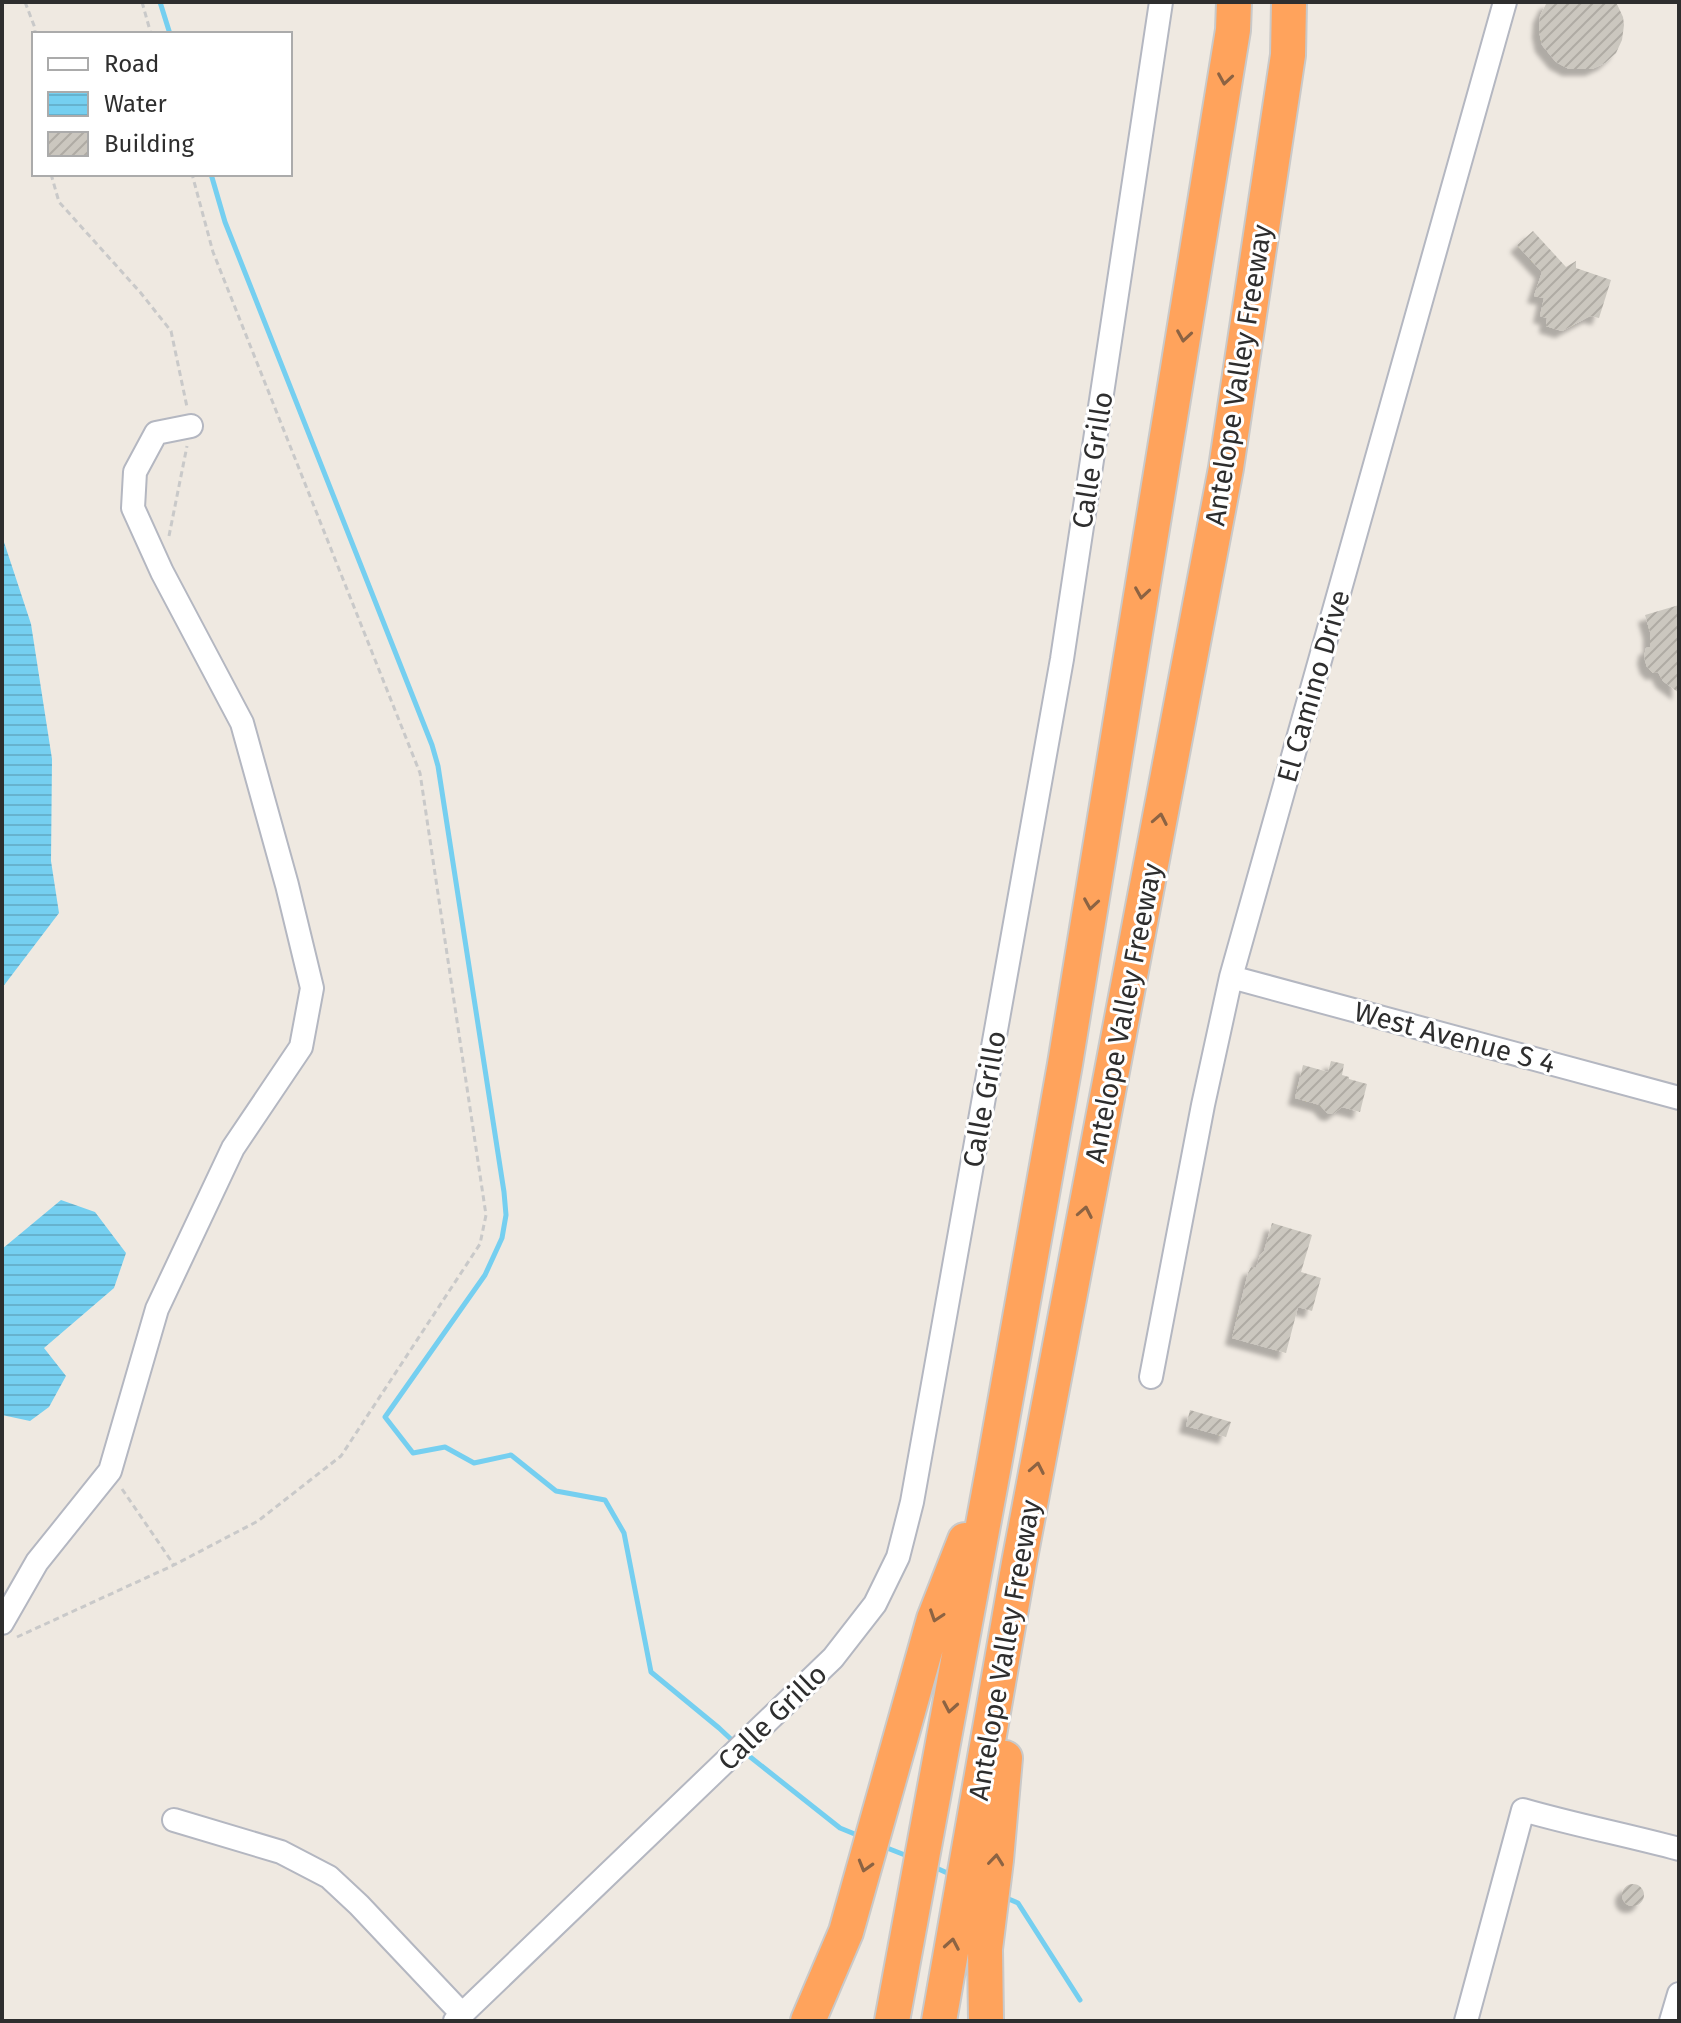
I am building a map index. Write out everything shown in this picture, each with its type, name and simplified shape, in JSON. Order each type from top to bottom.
[{"type":"highway","name":"Antelope Valley Freeway","points":[[892,2021],[1068,1048],[1233,30],[1234,2]]},
{"type":"highway","name":"Antelope Valley Freeway","points":[[939,2021],[1019,1563],[1226,468],[1288,55],[1289,2]]},
{"type":"highway","points":[[808,2021],[846,1932],[934,1619],[994,1465]]},
{"type":"highway","points":[[986,2021],[985,1949],[1000,1814],[1019,1563]]},
{"type":"street","name":"Calle Grillo","points":[[459,2018],[833,1658],[875,1604],[898,1557],[912,1502],[1062,659],[1161,2]]},
{"type":"street","name":"El Camino Drive","points":[[1151,1377],[1231,977],[1505,2]]},
{"type":"street","points":[[2,1623],[37,1562],[110,1471],[157,1309],[233,1148],[301,1047],[312,988],[242,723],[162,572],[133,508],[135,472],[156,433],[191,426]]},
{"type":"street","name":"West Avenue S 4","points":[[1231,977],[1679,1098]]},
{"type":"street","points":[[1466,2021],[1523,1810],[1679,1849]]},
{"type":"street","points":[[174,1820],[281,1852],[329,1877],[359,1905],[459,2018]]},
{"type":"street","points":[[1671,2021],[1679,1994]]},
{"type":"path","points":[[25,2],[35,32]]},
{"type":"path","points":[[142,2],[150,32]]},
{"type":"path","points":[[52,176],[59,202],[171,331],[191,426],[162,572]]},
{"type":"path","points":[[110,1471],[174,1565]]},
{"type":"water","points":[[2,536],[31,624],[52,759],[51,861],[59,913],[2,988]]},
{"type":"water","points":[[61,1200],[95,1212],[126,1253],[114,1288],[44,1348],[66,1376],[49,1407],[30,1421],[2,1415],[2,1249]]},
{"type":"building","points":[[1547,2],[1616,2],[1624,25],[1616,53],[1592,69],[1569,69],[1556,62],[1542,45],[1539,31],[1540,16]]},
{"type":"building","points":[[1533,231],[1566,267],[1576,261],[1576,268],[1611,280],[1599,318],[1590,316],[1562,331],[1546,326],[1547,318],[1540,316],[1544,298],[1534,296],[1542,272],[1517,245]]},
{"type":"building","points":[[1679,605],[1679,693],[1663,681],[1658,672],[1653,673],[1647,667],[1644,657],[1646,648],[1650,647],[1645,615]]},
{"type":"building","points":[[1331,1061],[1344,1064],[1342,1075],[1367,1084],[1360,1112],[1342,1107],[1333,1114],[1327,1113],[1320,1105],[1295,1098],[1303,1065],[1328,1072]]},
{"type":"building","points":[[1272,1223],[1312,1235],[1301,1272],[1321,1278],[1312,1311],[1298,1307],[1286,1353],[1232,1338],[1248,1273],[1251,1267],[1256,1268]]},
{"type":"building","points":[[1190,1410],[1231,1422],[1226,1437],[1186,1426]]},
{"type":"building","points":[[1633,1884],[1641,1887],[1644,1895],[1641,1903],[1633,1906],[1625,1903],[1622,1895],[1625,1887]]},
{"type":"waterway","points":[[160,2],[169,32]]},
{"type":"waterway","points":[[212,176],[225,222],[432,745],[438,766],[504,1192],[506,1215],[502,1238],[485,1275],[385,1417],[413,1453],[445,1447],[474,1463],[511,1455],[556,1491],[605,1500],[624,1533],[651,1672],[734,1742]]},
{"type":"waterway","points":[[744,1752],[840,1828],[862,1837]]},
{"type":"waterway","points":[[882,1846],[910,1857]]},
{"type":"waterway","points":[[934,1867],[954,1876]]},
{"type":"waterway","points":[[1004,1897],[1018,1903],[1080,2000]]}]
